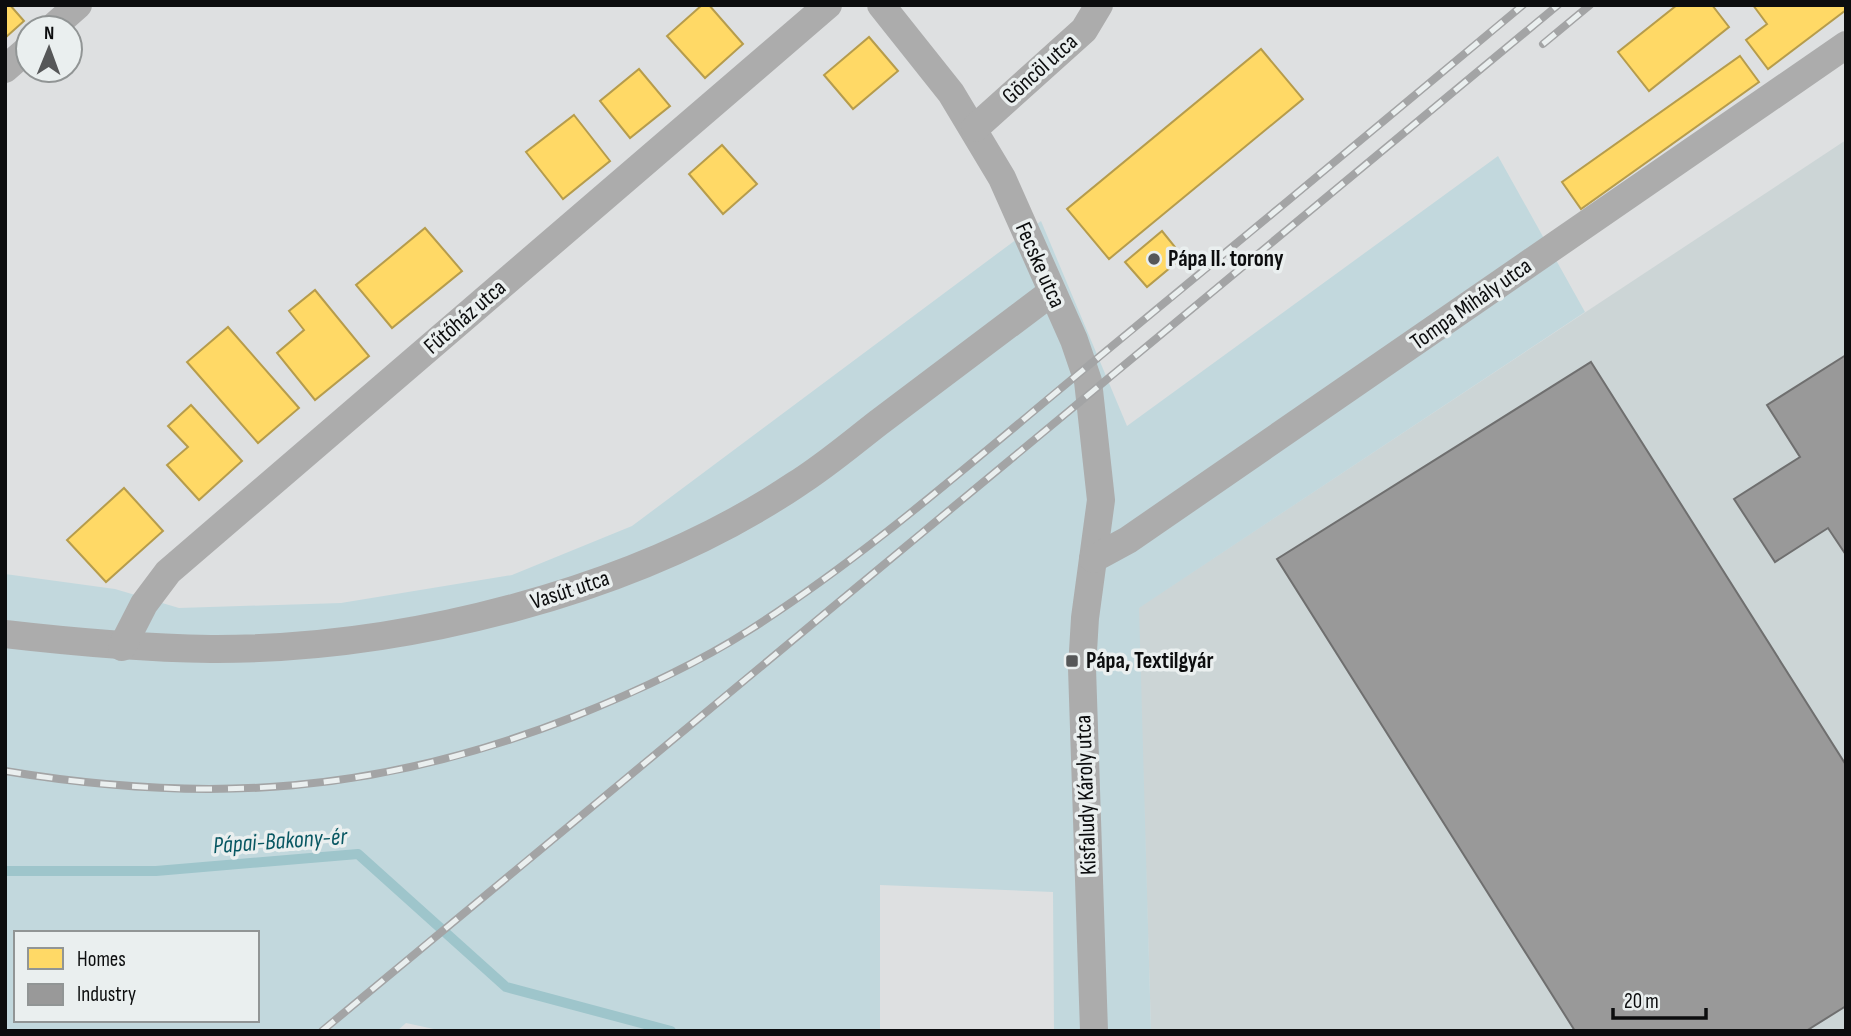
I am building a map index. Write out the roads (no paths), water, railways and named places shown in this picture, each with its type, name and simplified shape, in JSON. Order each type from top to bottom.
[{"type":"street","name":"Fűtőház utca","points":[[122,647],[144,604],[168,572],[828,5]]},
{"type":"street","name":"Fecske utca","points":[[881,5],[975,128],[1002,178],[1074,340],[1091,393],[1101,500],[1093,559]]},
{"type":"street","name":"Göncöl utca","points":[[975,128],[1084,30],[1099,5]]},
{"type":"street","name":"Tompa Mihály utca","points":[[1093,559],[1128,540],[1846,45]]},
{"type":"street","name":"Vasút utca","points":[[5,634],[122,647],[214,649],[347,640],[518,607],[635,568],[690,545],[795,485],[1052,292]]},
{"type":"street","name":"Kisfaludy Károly utca","points":[[1093,559],[1082,668],[1094,1031]]},
{"type":"waterway","name":"Pápai-Bakony-ér","points":[[5,871],[156,871],[358,854],[506,987],[671,1031]]},
{"type":"railway","points":[[5,771],[80,782],[153,788],[224,789],[293,785],[362,776],[431,762],[501,743],[595,708],[684,667],[727,644],[791,603],[913,511],[1523,5]]},
{"type":"railway","points":[[322,1031],[1558,5]]},
{"type":"railway","points":[[1543,44],[1590,5]]},
{"type":"place","name":"Pápa II. torony","points":[[1154,259]]},
{"type":"place","name":"Pápa, Textilgyár","points":[[1072,661]]}]
